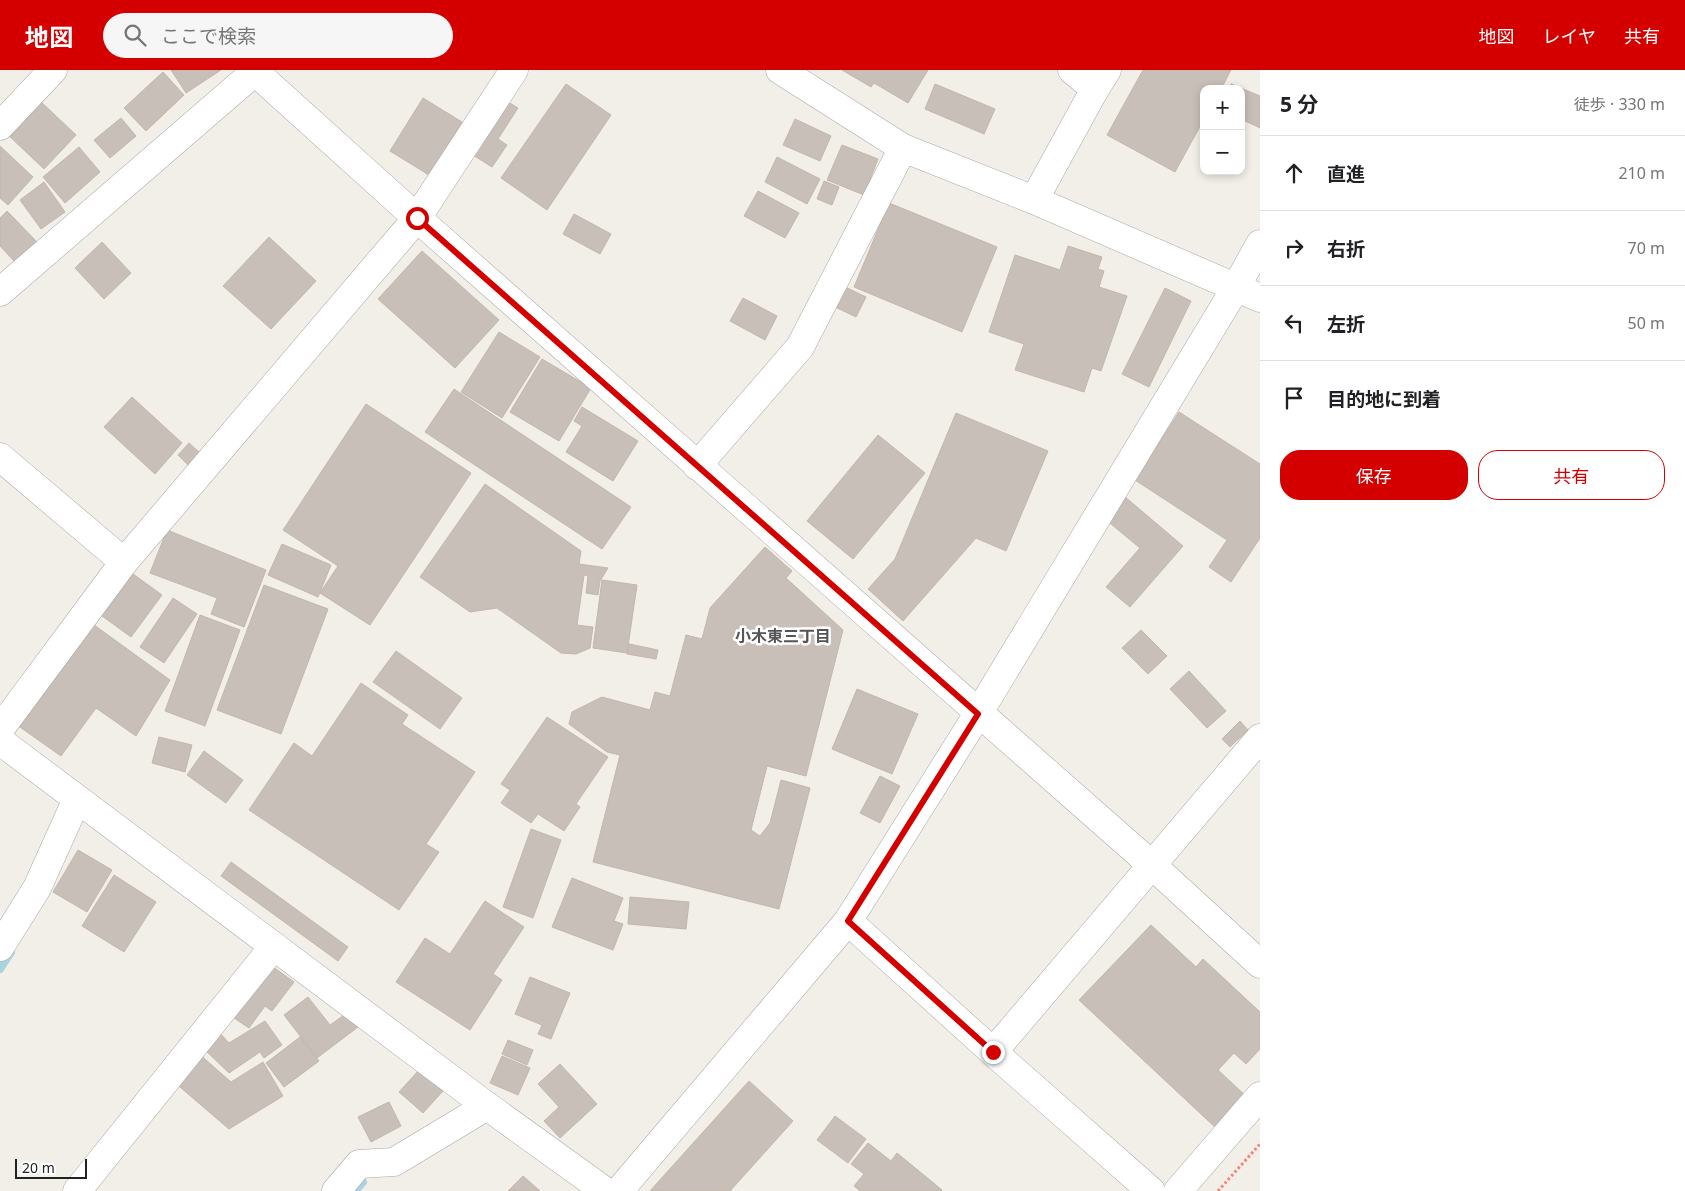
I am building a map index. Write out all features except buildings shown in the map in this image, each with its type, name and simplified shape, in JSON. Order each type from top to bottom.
[{"type":"street","points":[[0,126],[52,70]]},
{"type":"street","points":[[0,729],[124,562],[417,218],[514,70]]},
{"type":"street","points":[[780,70],[903,148],[1034,200],[1235,289],[1260,298]]},
{"type":"street","points":[[1034,200],[1101,79],[1072,70]]},
{"type":"street","points":[[0,292],[255,71],[696,466],[1152,866],[1260,964]]},
{"type":"street","points":[[696,466],[800,347],[903,148]]},
{"type":"street","points":[[619,1191],[848,921],[978,714],[1235,289],[1260,244]]},
{"type":"street","points":[[0,457],[124,562]]},
{"type":"street","points":[[993,1052],[1260,738]]},
{"type":"street","points":[[0,741],[487,1106],[604,1191]]},
{"type":"street","points":[[0,947],[37,888],[77,799]]},
{"type":"street","points":[[848,921],[993,1052],[1152,1191]]},
{"type":"street","points":[[77,1191],[274,946]]},
{"type":"street","points":[[1178,1191],[1260,1096]]},
{"type":"street","points":[[336,1191],[359,1164],[394,1162],[487,1106]]},
{"type":"path","points":[[1218,1191],[1260,1144]]},
{"type":"waterway","points":[[0,969],[11,952]]},
{"type":"waterway","points":[[355,1191],[363,1182]]},
{"type":"district","name":"小木東三丁目","points":[[783,636]]},
{"type":"route","points":[[417,218],[978,714],[848,921],[993,1052]]}]
